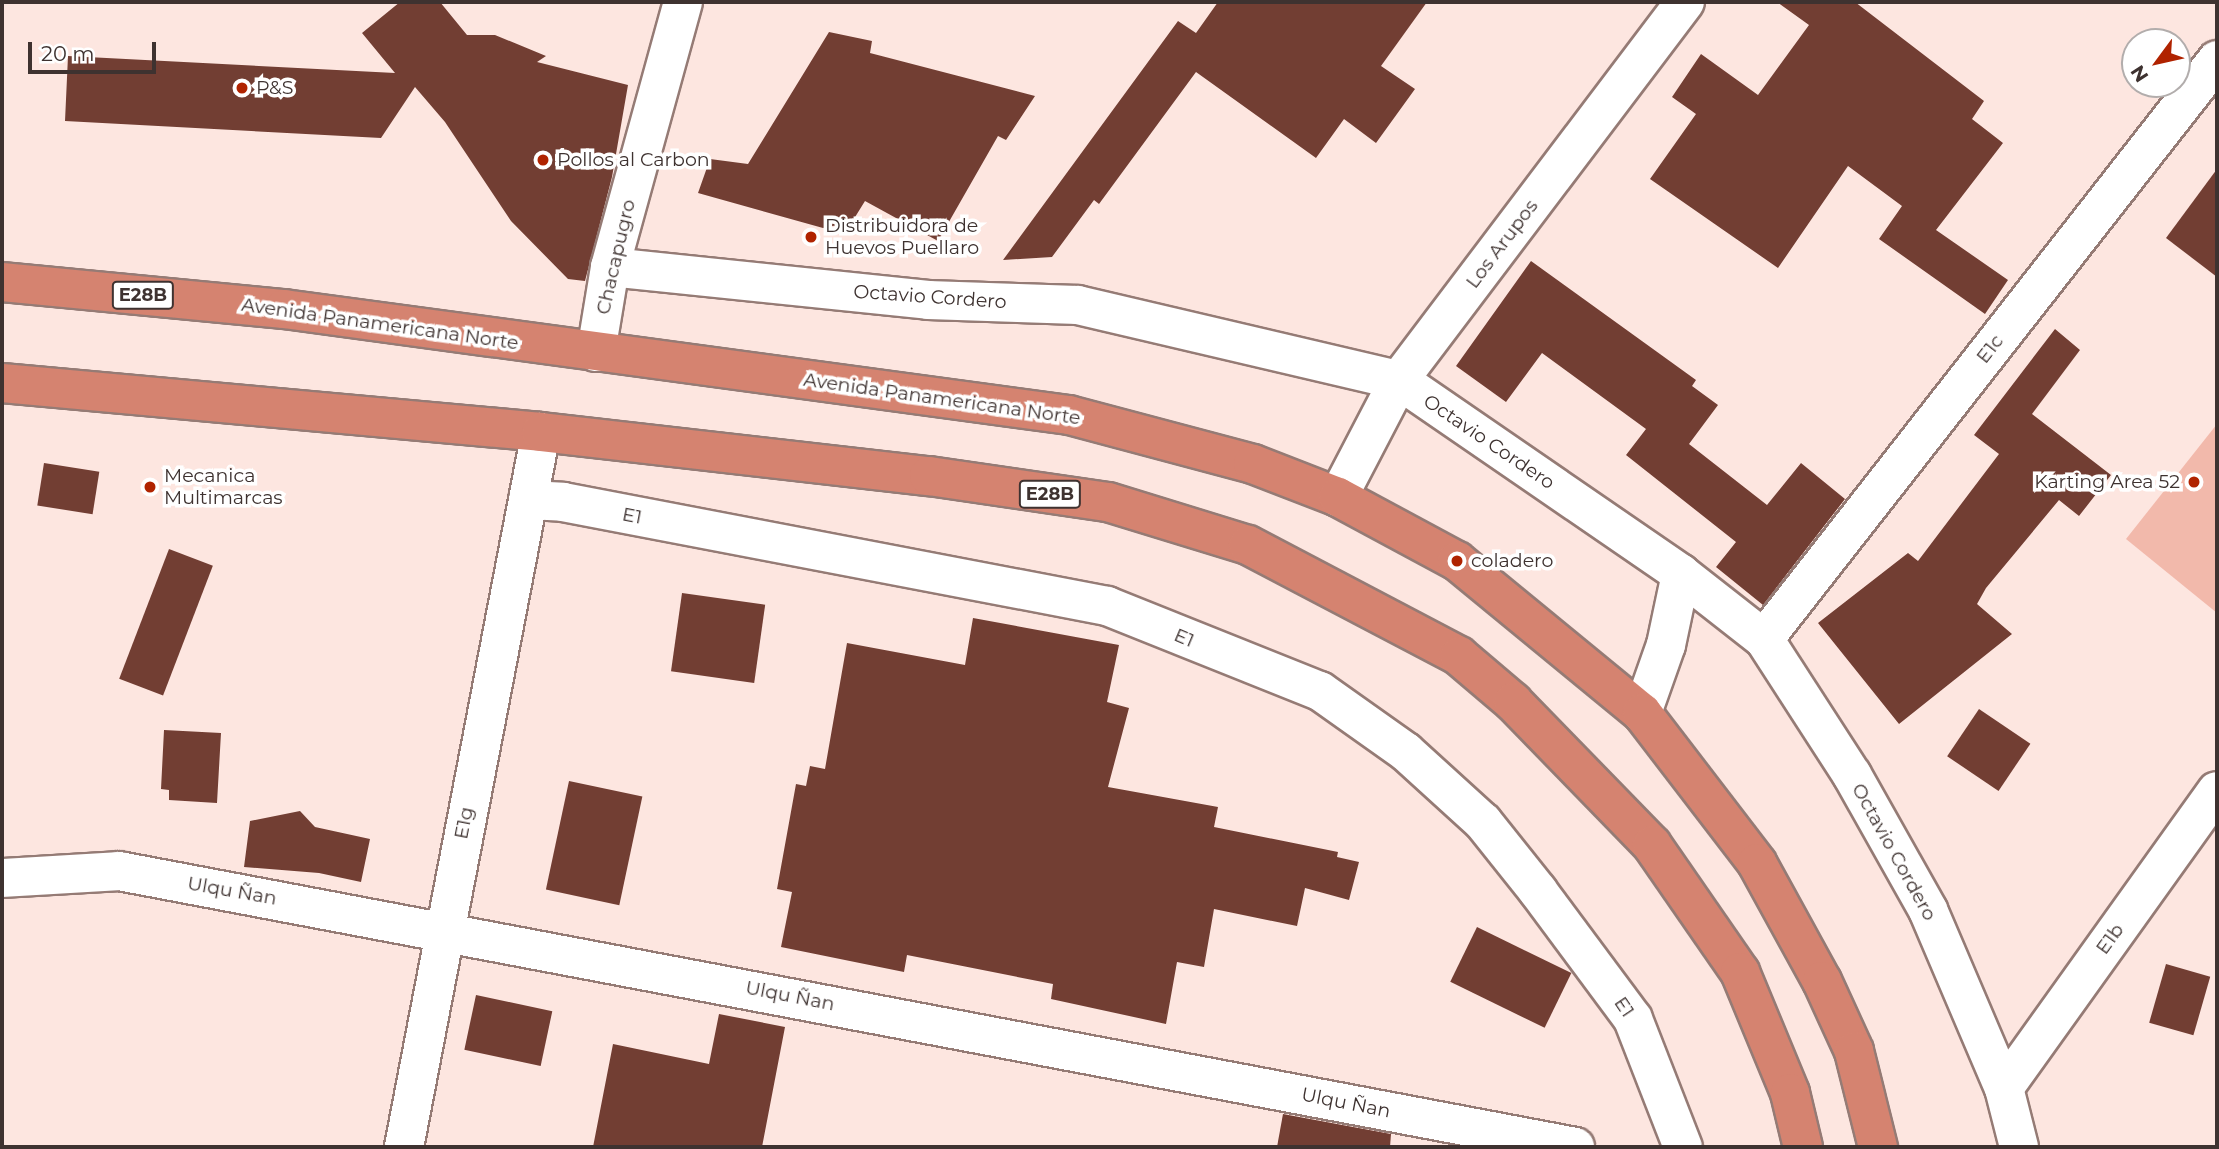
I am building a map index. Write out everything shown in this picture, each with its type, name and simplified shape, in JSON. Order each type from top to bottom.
[{"type":"highway","name":"Avenida Panamericana Norte","points":[[2,282],[285,309],[1069,415],[1253,464],[1338,497],[1457,561],[1642,713],[1757,863],[1822,981],[1854,1051],[1878,1147]]},
{"type":"highway","name":"E28B","points":[[2,383],[541,432],[929,476],[1108,502],[1248,545],[1365,603],[1459,656],[1504,694],[1652,845],[1740,972],[1790,1093],[1803,1147]]},
{"type":"street","name":"Chacapugro","points":[[596,352],[610,267],[684,2]]},
{"type":"street","name":"Los Arupos","points":[[1338,497],[1399,380],[1685,2]]},
{"type":"street","name":"E1c","points":[[1764,639],[2217,60]]},
{"type":"street","name":"Octavio Cordero","points":[[610,267],[929,300],[1079,305],[1399,380],[1681,574],[1764,639],[1852,775],[1928,910],[2004,1088],[2019,1147]]},
{"type":"street","points":[[528,500],[541,432]]},
{"type":"street","name":"E1g","points":[[404,1147],[443,929],[528,500]]},
{"type":"street","name":"E1","points":[[528,500],[563,502],[1107,606],[1320,691],[1406,752],[1483,822],[1633,1019],[1683,1147]]},
{"type":"street","points":[[1642,713],[1665,645],[1681,574]]},
{"type":"street","name":"E1b","points":[[2004,1088],[2217,791]]},
{"type":"street","name":"Ulqu Ñan","points":[[2,878],[119,871],[443,929],[1575,1147]]},
{"type":"shaded area","name":"Karting Area 52","points":[[2217,424],[2217,613],[2126,539]]},
{"type":"building","points":[[400,2],[440,2],[467,35],[495,35],[546,56],[537,62],[628,85],[612,177],[585,281],[568,279],[511,221],[445,122],[415,87],[381,138],[65,121],[68,56],[395,73],[362,33]]},
{"type":"building","points":[[1218,2],[1427,2],[1381,66],[1415,89],[1376,143],[1344,119],[1316,158],[1196,72],[1099,204],[1094,200],[1052,257],[1003,260],[1178,21],[1196,33]]},
{"type":"building","points":[[1777,2],[1855,2],[1984,101],[1972,119],[2003,143],[1936,230],[2008,280],[1985,314],[1879,239],[1902,206],[1848,166],[1778,268],[1650,179],[1696,114],[1672,97],[1701,54],[1758,95],[1809,25]]},
{"type":"building","points":[[829,32],[872,41],[870,53],[1035,96],[1006,140],[998,136],[938,241],[865,201],[852,222],[823,228],[698,193],[710,159],[748,164]]},
{"type":"building","points":[[2217,169],[2217,277],[2166,238]]},
{"type":"building","points":[[1531,261],[1696,380],[1692,386],[1718,405],[1689,444],[1767,505],[1801,463],[1845,499],[1763,605],[1716,567],[1736,542],[1626,455],[1646,429],[1542,353],[1506,402],[1456,366]]},
{"type":"building","points":[[2055,329],[2080,350],[2032,414],[2111,475],[2079,516],[2059,500],[1986,588],[1977,604],[2012,634],[1899,724],[1818,623],[1908,553],[1918,561],[1999,454],[1974,435]]},
{"type":"building","points":[[44,463],[99,472],[93,514],[37,505]]},
{"type":"building","points":[[169,549],[213,566],[163,696],[119,679]]},
{"type":"building","points":[[682,593],[765,605],[754,683],[671,671]]},
{"type":"building","points":[[973,618],[1119,645],[1107,702],[1129,708],[1108,787],[1218,807],[1214,827],[1338,852],[1337,857],[1359,862],[1349,900],[1305,888],[1297,926],[1214,909],[1204,967],[1177,962],[1166,1024],[1051,999],[1053,984],[907,955],[904,972],[781,947],[792,892],[777,889],[796,784],[806,786],[810,766],[825,769],[847,643],[965,665]]},
{"type":"building","points":[[1979,709],[2030,744],[1999,791],[1947,756]]},
{"type":"building","points":[[164,730],[221,733],[217,803],[169,800],[169,790],[161,789]]},
{"type":"building","points":[[569,781],[642,797],[619,905],[546,890]]},
{"type":"building","points":[[300,811],[315,827],[370,839],[361,882],[319,873],[244,867],[250,821]]},
{"type":"building","points":[[1477,927],[1571,973],[1545,1028],[1450,982]]},
{"type":"building","points":[[2166,964],[2210,977],[2193,1035],[2149,1023]]},
{"type":"building","points":[[476,995],[552,1011],[541,1066],[464,1050]]},
{"type":"building","points":[[719,1014],[785,1027],[762,1147],[593,1147],[613,1044],[709,1064]]},
{"type":"building","points":[[1283,1114],[1391,1134],[1390,1147],[1277,1147]]},
{"type":"place","name":"P&S","points":[[242,88]]},
{"type":"place","name":"Pollos al Carbon","points":[[543,160]]},
{"type":"place","name":"Distribuidora de Huevos Puellaro","points":[[811,237]]},
{"type":"place","name":"Karting Area 52","points":[[2194,482]]},
{"type":"place","name":"Mecanica Multimarcas","points":[[150,487]]},
{"type":"place","name":"coladero","points":[[1457,561]]}]
